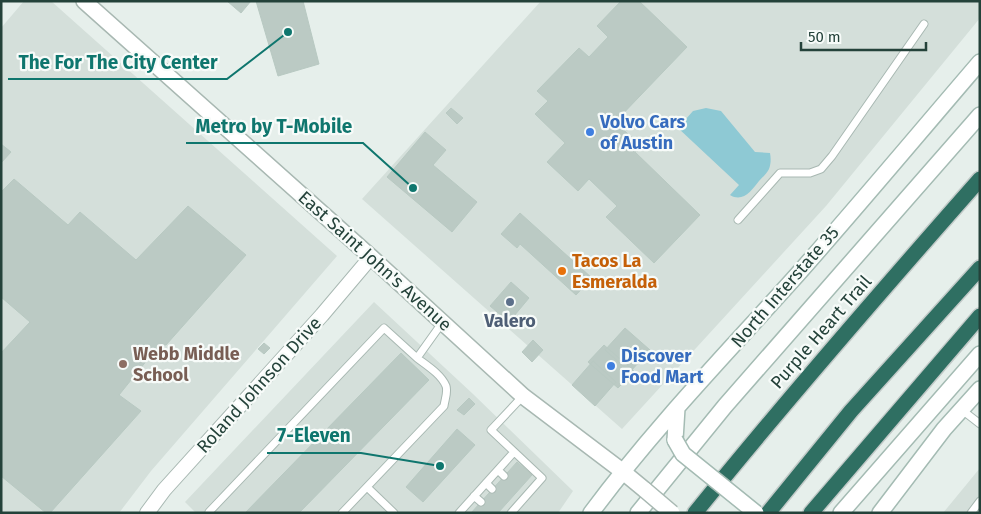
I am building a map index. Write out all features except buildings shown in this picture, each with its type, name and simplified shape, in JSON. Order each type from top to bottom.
[{"type":"highway","name":"Purple Heart Trail","points":[[695,513],[816,367],[980,179]]},
{"type":"highway","points":[[768,513],[851,411],[980,268]]},
{"type":"highway","points":[[811,513],[980,316]]},
{"type":"main road","name":"East Saint John's Avenue","points":[[84,1],[371,257],[523,396],[622,471],[672,513]]},
{"type":"main road","name":"North Interstate 35","points":[[591,513],[622,471],[798,274],[980,62]]},
{"type":"main road","points":[[638,513],[725,406],[980,115]]},
{"type":"main road","points":[[841,513],[980,354]]},
{"type":"main road","points":[[880,513],[944,429],[980,389]]},
{"type":"main road","points":[[677,408],[675,440],[683,454],[756,513]]},
{"type":"street","name":"Roland Johnson Drive","points":[[147,513],[164,490],[322,315],[371,257]]},
{"type":"lane","points":[[738,220],[780,173],[810,173],[821,169],[924,24]]},
{"type":"lane","points":[[417,358],[443,322]]},
{"type":"lane","points":[[209,512],[384,328],[440,378],[446,386],[444,406],[342,513]]},
{"type":"lane","points":[[508,502],[513,511],[542,478],[490,430],[523,396]]},
{"type":"lane","points":[[962,410],[980,424]]},
{"type":"lane","points":[[461,512],[514,452]]},
{"type":"lane","points":[[498,470],[504,476]]},
{"type":"lane","points":[[486,483],[492,489]]},
{"type":"lane","points":[[367,487],[394,513]]},
{"type":"lane","points":[[520,489],[526,495]]},
{"type":"lane","points":[[474,496],[481,502]]},
{"type":"lane","points":[[971,513],[980,501]]},
{"type":"shaded area","name":"Webb Middle School","points":[[24,1],[51,1],[337,256],[151,471],[119,513],[1,513],[1,28]]},
{"type":"shaded area","points":[[541,1],[980,1],[980,18],[826,206],[622,429],[362,199]]},
{"type":"shaded area","points":[[374,302],[573,491],[558,513],[196,513],[185,502]]},
{"type":"shaded area","points":[[980,468],[980,513],[943,513]]},
{"type":"water","points":[[706,108],[721,111],[755,152],[770,153],[770,167],[750,191],[743,196],[735,197],[730,195],[739,185],[678,128],[693,111]]},
{"type":"place","name":"The For The City Center","points":[[288,32]]},
{"type":"place","name":"Volvo Cars of Austin","points":[[590,132]]},
{"type":"place","name":"Metro by T-Mobile","points":[[413,188]]},
{"type":"place","name":"Tacos La Esmeralda","points":[[562,271]]},
{"type":"place","name":"Valero","points":[[510,302]]},
{"type":"place","name":"Webb Middle School","points":[[123,364]]},
{"type":"place","name":"Discover Food Mart","points":[[611,366]]},
{"type":"place","name":"7-Eleven","points":[[440,466]]}]
